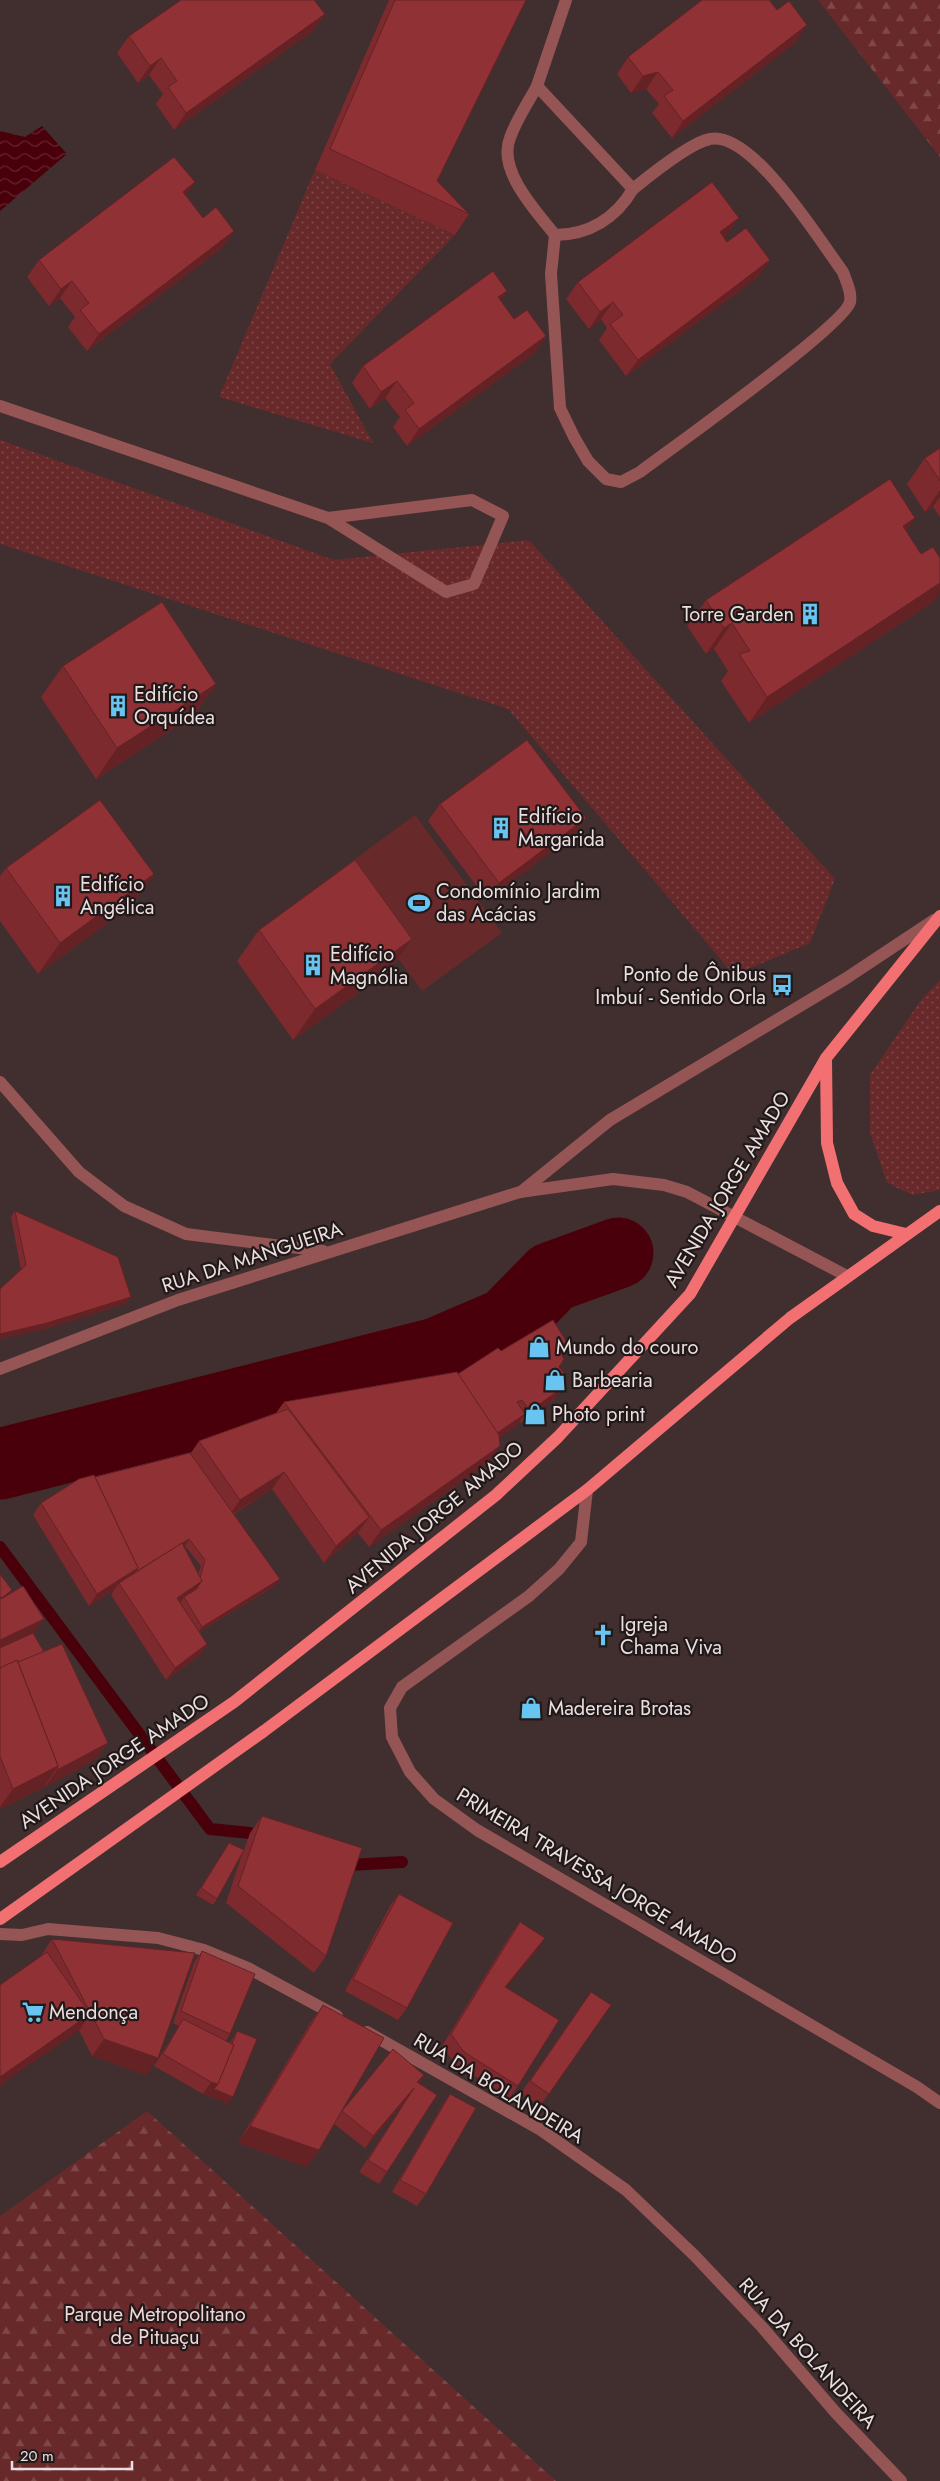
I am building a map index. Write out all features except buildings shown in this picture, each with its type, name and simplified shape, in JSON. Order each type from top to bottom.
[{"type":"main road","name":"AVENIDA JORGE AMADO","points":[[0,1862],[234,1702],[496,1495],[558,1436],[690,1294],[826,1058],[940,916]]},
{"type":"main road","points":[[826,1058],[826,1143],[837,1183],[854,1214],[873,1226],[906,1234]]},
{"type":"main road","points":[[0,1919],[264,1731],[587,1490],[790,1318],[940,1211]]},
{"type":"street","points":[[555,235],[569,235],[587,230],[609,218],[624,205],[633,189],[669,162],[709,139],[726,139],[747,152],[773,176],[843,272],[849,290],[850,303],[842,314],[810,344],[640,472],[621,482],[606,479],[588,461],[560,408],[552,274],[555,235],[512,176],[506,159],[509,139],[537,86],[566,0]]},
{"type":"street","points":[[537,86],[633,189]]},
{"type":"street","points":[[0,406],[328,518],[446,592],[474,584],[503,516],[472,500],[328,518]]},
{"type":"street","name":"RUA DA MANGUEIRA","points":[[520,1192],[610,1120],[845,979],[940,916]]},
{"type":"street","points":[[0,1082],[79,1172],[124,1206],[186,1234],[328,1252]]},
{"type":"street","name":"RUA DA MANGUEIRA","points":[[0,1369],[178,1300],[520,1192],[613,1179],[664,1185],[688,1192],[733,1218],[847,1276]]},
{"type":"street","name":"PRIMEIRA TRAVESSA JORGE AMADO","points":[[587,1490],[585,1521],[581,1542],[559,1569],[529,1596],[402,1687],[390,1708],[392,1737],[410,1772],[434,1799],[477,1830],[909,2082],[940,2103]]},
{"type":"street","name":"RUA DA BOLANDEIRA","points":[[0,1934],[22,1935],[48,1929],[158,1938],[204,1950],[248,1968],[541,2130],[626,2190],[702,2263],[762,2327],[836,2413],[901,2481]]},
{"type":"green space","points":[[818,0],[940,0],[940,157]]},
{"type":"green space","points":[[315,170],[455,235],[330,364],[373,443],[219,397]]},
{"type":"green space","points":[[0,440],[334,560],[529,540],[835,879],[810,943],[734,975],[508,709],[0,544]]},
{"type":"green space","name":"Condomínio Jardim das Acácias","points":[[415,815],[502,933],[422,991],[336,873]]},
{"type":"green space","points":[[940,980],[940,1190],[912,1195],[887,1183],[870,1133],[870,1075],[921,1000]]},
{"type":"green space","name":"Parque Metropolitano de Pituaçu","points":[[147,2111],[556,2481],[0,2481],[0,2216]]},
{"type":"water","points":[[42,126],[67,154],[0,211],[0,131],[25,137]]},
{"type":"waterway","points":[[0,1464],[437,1353],[507,1323],[552,1277],[618,1253]]},
{"type":"waterway","points":[[0,1547],[210,1829],[250,1833],[266,1838]]},
{"type":"waterway","points":[[340,1862],[350,1865],[402,1862]]},
{"type":"place","name":"Torre Garden","points":[[810,614]]},
{"type":"place","name":"Edifício Orquídea","points":[[118,706]]},
{"type":"place","name":"Edifício Margarida","points":[[501,828]]},
{"type":"place","name":"Edifício Angélica","points":[[63,896]]},
{"type":"place","name":"Condomínio Jardim das Acácias","points":[[419,903]]},
{"type":"place","name":"Edifício Magnólia","points":[[313,965]]},
{"type":"place","name":"Ponto de Ônibus Imbuí - Sentido Orla","points":[[782,985]]},
{"type":"place","name":"Mundo do couro","points":[[539,1347]]},
{"type":"place","name":"Barbearia","points":[[555,1380]]},
{"type":"place","name":"Photo print","points":[[535,1414]]},
{"type":"place","name":"Igreja Chama Viva","points":[[603,1635]]},
{"type":"place","name":"Madereira Brotas","points":[[531,1708]]},
{"type":"place","name":"Mendonça","points":[[33,2012]]}]
